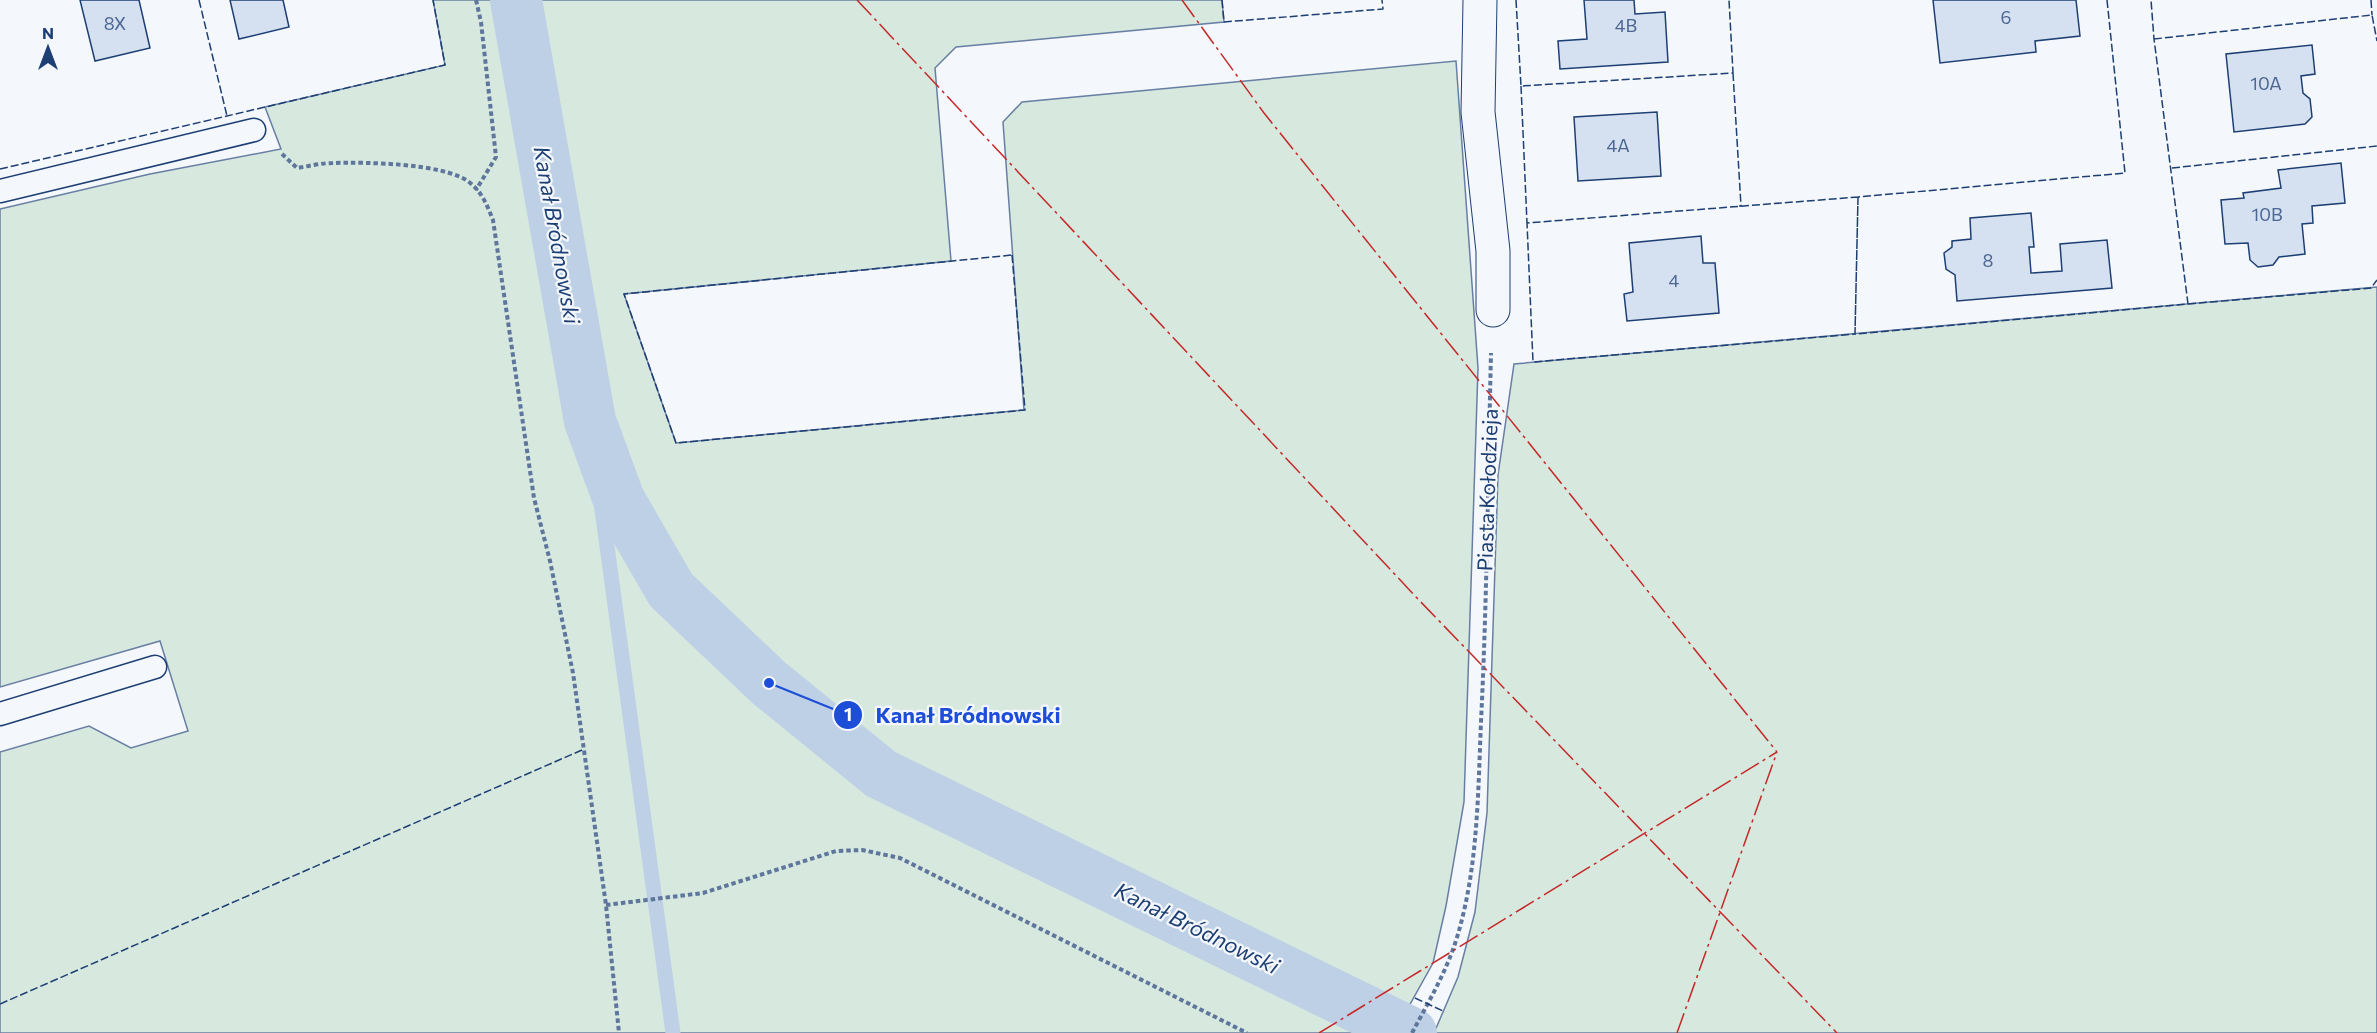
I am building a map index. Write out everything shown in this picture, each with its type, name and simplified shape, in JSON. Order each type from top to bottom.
[{"type":"street","points":[[1480,0],[1478,112],[1493,251],[1493,310]]},
{"type":"lane","points":[[0,190],[254,130]]},
{"type":"lane","points":[[0,714],[155,667]]},
{"type":"path","points":[[476,0],[481,22],[496,157],[476,190]]},
{"type":"path","points":[[254,130],[297,168],[331,162],[430,168],[460,178],[483,196],[493,220],[534,498],[550,561],[573,673],[606,905],[619,1033]]},
{"type":"path","name":"Piasta Kołodzieja","points":[[1412,1033],[1442,976],[1458,936],[1470,883],[1476,820],[1483,676],[1493,310]]},
{"type":"path","points":[[606,905],[685,896],[726,887],[836,851],[875,852],[900,858],[1247,1033]]},
{"type":"shaded area","points":[[433,0],[1222,0],[1224,22],[956,47],[935,68],[951,261],[624,294],[676,443],[1024,410],[1003,122],[1022,102],[1456,61],[1478,368],[1464,802],[1446,906],[1433,963],[1394,1033],[0,1033],[0,752],[89,726],[131,748],[188,731],[160,641],[0,687],[0,209],[150,174],[281,149],[265,107],[445,65]]},
{"type":"shaded area","points":[[2377,287],[2377,1033],[1434,1033],[1458,977],[1475,912],[1487,813],[1498,475],[1514,364]]},
{"type":"building","points":[[80,0],[139,0],[150,48],[95,61]]},
{"type":"building","points":[[230,0],[283,0],[289,27],[239,39]]},
{"type":"building","points":[[1584,0],[1634,0],[1635,14],[1665,12],[1668,62],[1560,69],[1558,41],[1587,39]]},
{"type":"building","points":[[1933,0],[2076,0],[2080,36],[2035,41],[2036,52],[1940,63]]},
{"type":"building","points":[[2312,45],[2315,74],[2301,76],[2303,93],[2310,99],[2312,117],[2305,124],[2234,132],[2226,54]]},
{"type":"building","points":[[1657,112],[1661,176],[1578,181],[1574,117]]},
{"type":"building","points":[[2341,163],[2345,203],[2312,206],[2313,223],[2302,224],[2305,254],[2279,257],[2273,265],[2258,267],[2250,260],[2248,243],[2225,244],[2221,200],[2244,198],[2243,193],[2281,188],[2278,170]]},
{"type":"building","points":[[2031,213],[2034,247],[2029,247],[2031,273],[2062,271],[2060,244],[2107,240],[2112,288],[1957,301],[1955,275],[1946,269],[1944,253],[1952,247],[1952,241],[1971,239],[1970,218]]},
{"type":"building","points":[[1701,236],[1703,263],[1715,263],[1719,313],[1627,321],[1624,294],[1633,292],[1629,243]]},
{"type":"waterway","name":"Kanał Bródnowski","points":[[516,0],[590,421],[619,500],[671,590],[769,683],[881,774],[1411,1033]]},
{"type":"waterway","points":[[590,421],[673,1033]]},
{"type":"fence","points":[[199,0],[227,116]]},
{"type":"fence","points":[[0,169],[445,65],[433,0]]},
{"type":"fence","points":[[1222,0],[1224,22],[1383,9],[1382,0]]},
{"type":"fence","points":[[1516,0],[1521,86],[1733,73],[1729,0]]},
{"type":"fence","points":[[2107,0],[2125,173],[1858,197],[1855,334],[2188,304],[2151,0]]},
{"type":"fence","points":[[2371,0],[2372,15]]},
{"type":"fence","points":[[2154,39],[2372,15],[2377,41]]},
{"type":"fence","points":[[1733,73],[1741,206],[1739,206]]},
{"type":"fence","points":[[1521,86],[1527,223]]},
{"type":"fence","points":[[2172,168],[2377,146]]},
{"type":"fence","points":[[1858,197],[1855,334],[1533,362],[1527,223],[1858,197]]},
{"type":"fence","points":[[1012,255],[1025,410],[676,443],[624,294],[1012,255]]},
{"type":"fence","points":[[2188,304],[2371,288],[2377,280]]},
{"type":"fence","points":[[0,1004],[582,750]]},
{"type":"fence","points":[[1415,998],[1445,1012]]},
{"type":"power","points":[[857,0],[1417,598],[1837,1033]]},
{"type":"power","points":[[1182,0],[1264,113],[1777,752]]},
{"type":"power","points":[[1319,1033],[1777,752]]},
{"type":"power","points":[[1677,1033],[1777,752]]},
{"type":"place","name":"Kanał Bródnowski","points":[[769,683]]}]
